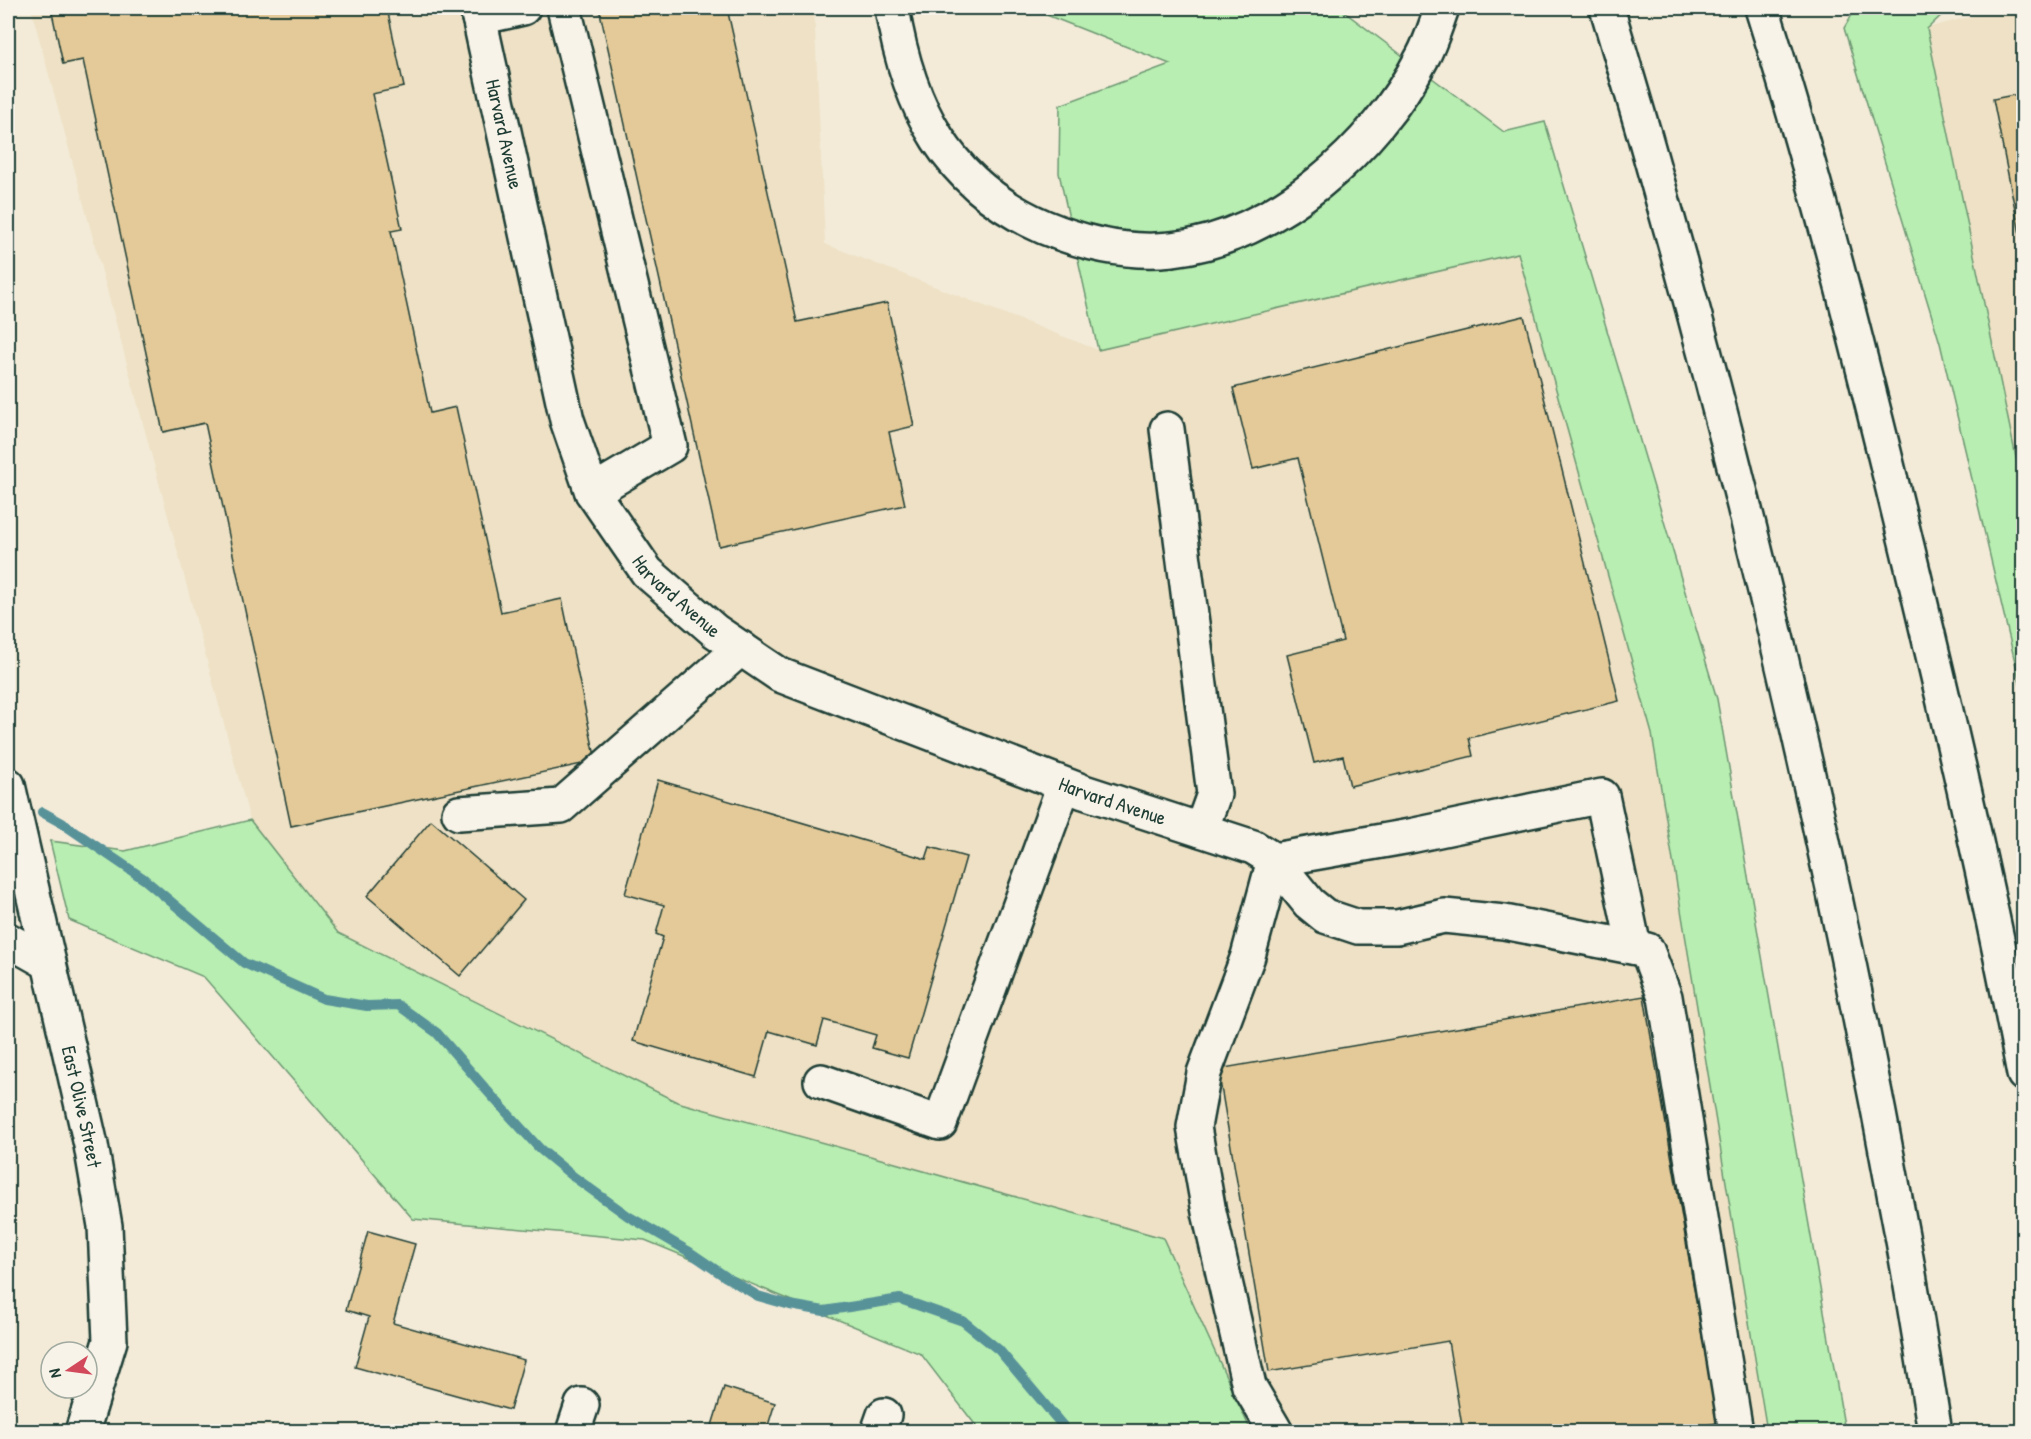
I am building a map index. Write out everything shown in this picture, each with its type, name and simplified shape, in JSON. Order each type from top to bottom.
[{"type":"main road","points":[[478,13],[523,8]]},
{"type":"main road","points":[[564,8],[670,446],[592,492]]},
{"type":"main road","points":[[892,8],[910,86],[924,118],[940,144],[974,182],[1017,214],[1062,234],[1116,249],[1143,250],[1172,249],[1201,244],[1228,235],[1279,211],[1322,181],[1361,142],[1401,93],[1423,57],[1442,8]]},
{"type":"main road","points":[[1607,8],[1714,391],[1798,732],[1856,997],[1899,1216],[1935,1431]]},
{"type":"main road","points":[[1762,8],[1815,191],[1879,429],[1970,814],[2024,1074]]},
{"type":"main road","name":"Harvard Avenue","points":[[478,13],[567,420],[592,492],[647,572],[715,631],[780,675],[1065,785],[1264,853]]},
{"type":"main road","points":[[1167,429],[1214,794],[1201,830]]},
{"type":"main road","points":[[459,813],[561,806],[741,648]]},
{"type":"main road","name":"East Olive Street","points":[[8,785],[91,1145],[105,1226],[110,1341],[98,1386],[82,1431]]},
{"type":"main road","points":[[821,1081],[940,1123],[1065,785]]},
{"type":"main road","points":[[1264,853],[1410,836],[1602,796],[1634,947]]},
{"type":"main road","points":[[1264,853],[1317,909],[1325,915],[1358,927],[1397,927],[1444,916],[1504,922],[1647,950],[1665,997],[1736,1431]]},
{"type":"main road","points":[[1264,853],[1248,956],[1204,1073],[1194,1126],[1209,1212],[1249,1386],[1276,1431]]},
{"type":"main road","points":[[8,940],[49,963]]},
{"type":"shaded area","points":[[31,8],[814,8],[825,244],[1098,350],[1518,253],[1652,734],[1767,1431],[1251,1431],[1163,1238],[677,1102],[338,933],[250,820]]},
{"type":"shaded area","points":[[2003,8],[2023,8],[2023,491],[1927,28]]},
{"type":"green space","points":[[1029,8],[1339,8],[1504,132],[1545,122],[1717,699],[1845,1431],[1767,1431],[1652,734],[1518,253],[1098,350],[1059,173],[1060,105],[1170,64]]},
{"type":"green space","points":[[1856,8],[1949,8],[1927,29],[2023,491],[2023,696],[1940,343],[1844,28]]},
{"type":"green space","points":[[250,820],[338,933],[677,1102],[1163,1238],[1251,1431],[980,1431],[921,1354],[645,1240],[413,1219],[204,977],[69,920],[50,841],[125,851]]},
{"type":"building","points":[[51,8],[387,8],[404,87],[372,94],[402,229],[391,231],[430,413],[456,407],[501,612],[562,599],[596,761],[291,826],[205,423],[163,432],[83,60],[63,64]]},
{"type":"building","points":[[599,8],[727,8],[797,322],[887,303],[914,426],[889,432],[905,505],[719,546]]},
{"type":"building","points":[[2024,93],[2024,254],[1993,99]]},
{"type":"building","points":[[1524,316],[1619,701],[1469,738],[1473,756],[1350,786],[1343,756],[1314,763],[1287,655],[1343,641],[1298,458],[1253,469],[1233,388]]},
{"type":"building","points":[[658,780],[926,859],[930,847],[966,857],[908,1058],[872,1048],[876,1035],[824,1020],[817,1045],[769,1031],[756,1077],[633,1041],[663,937],[656,934],[664,905],[625,894]]},
{"type":"building","points":[[431,820],[524,900],[460,976],[367,896]]},
{"type":"building","points":[[1644,996],[1717,1423],[1666,1432],[1463,1432],[1448,1341],[1269,1372],[1218,1069]]},
{"type":"building","points":[[368,1231],[415,1244],[393,1323],[524,1360],[510,1410],[355,1367],[369,1317],[346,1310]]},
{"type":"building","points":[[724,1387],[775,1403],[766,1432],[710,1432]]},
{"type":"waterway","points":[[42,812],[144,879],[244,963],[324,999],[367,1006],[398,1005],[437,1033],[540,1149],[628,1216],[688,1251],[726,1277],[758,1296],[790,1305],[824,1311],[900,1299],[963,1321],[999,1350],[1068,1432]]}]
